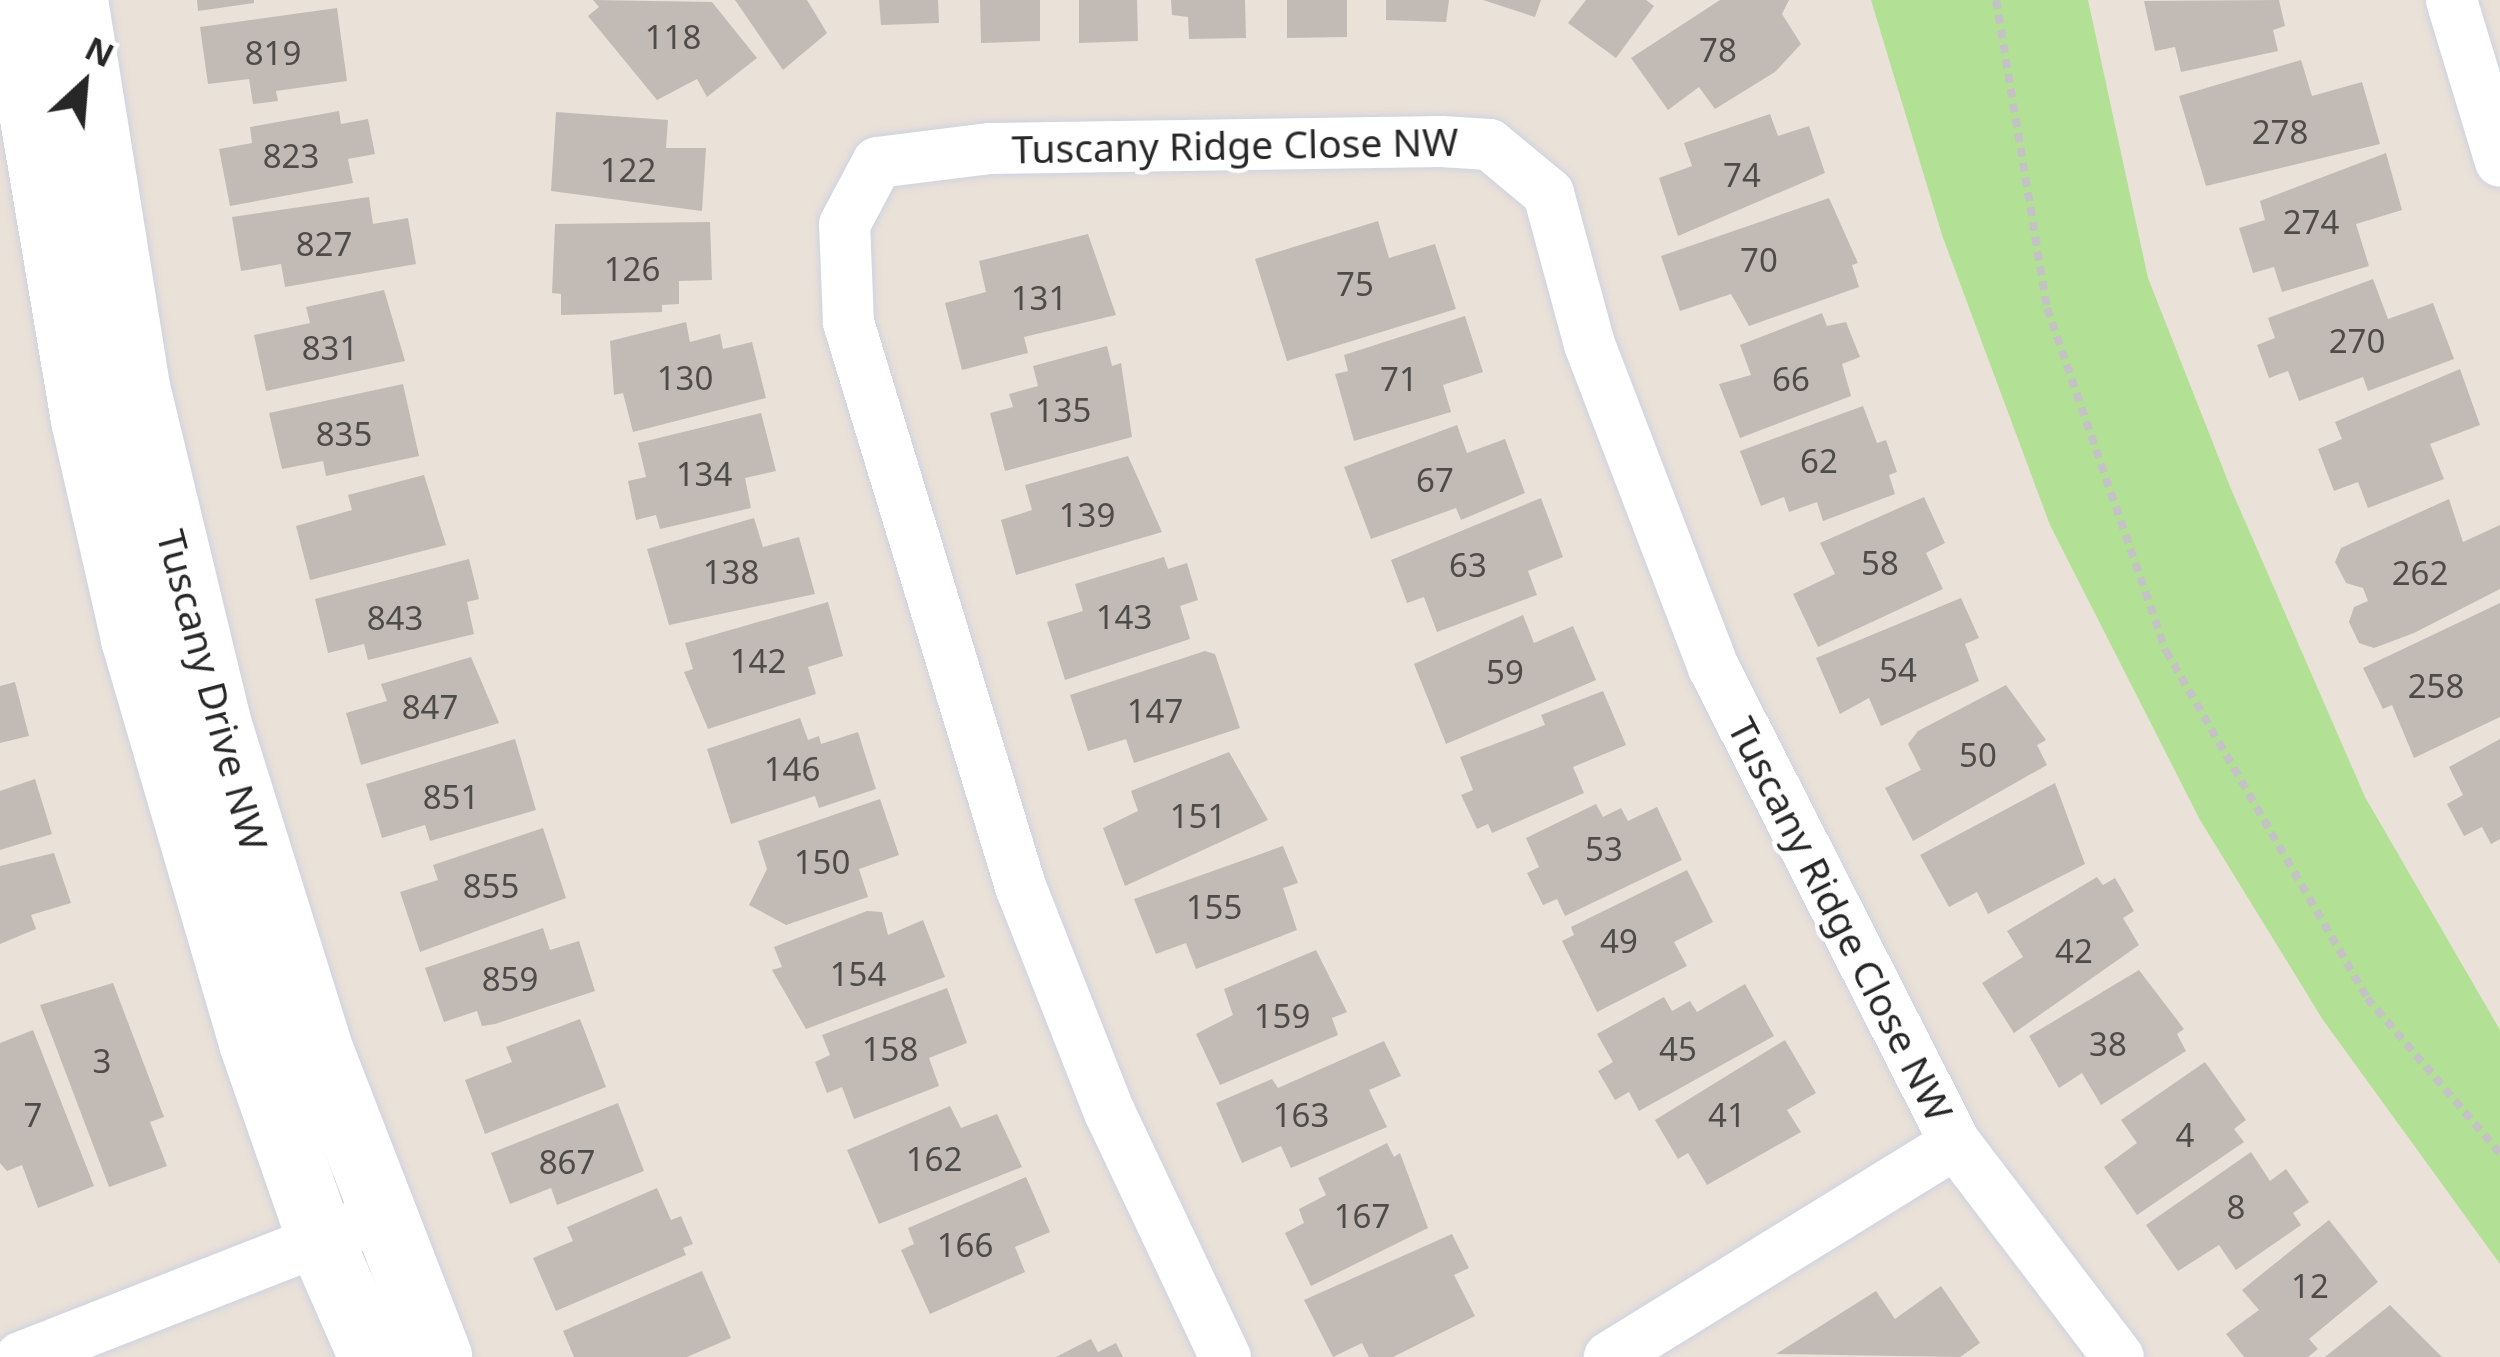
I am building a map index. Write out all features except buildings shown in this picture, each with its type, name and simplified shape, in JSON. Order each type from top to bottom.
[{"type":"street","name":"Tuscany Drive NW","points":[[13,0],[76,376],[134,639],[196,864],[321,1241],[372,1357]]},
{"type":"street","name":"Tuscany Drive NW","points":[[74,0],[105,217],[174,556],[267,888],[382,1214],[440,1357]]},
{"type":"street","points":[[2451,0],[2500,161]]},
{"type":"street","name":"Tuscany Ridge Close NW","points":[[1225,1357],[1108,1112],[1020,886],[855,345],[844,224],[878,162],[990,148],[1441,141],[1489,144],[1548,194],[1597,365],[1713,667],[1955,1143],[1609,1357]]},
{"type":"street","points":[[1955,1143],[2118,1357]]},
{"type":"street","points":[[20,1357],[382,1214]]},
{"type":"path","points":[[1996,0],[2047,308],[2167,651],[2367,998],[2500,1153]]},
{"type":"green space","points":[[1871,0],[2088,0],[2148,278],[2231,489],[2365,797],[2500,1030],[2500,1264],[2323,1020],[2200,820],[2050,525],[1942,235]]}]
